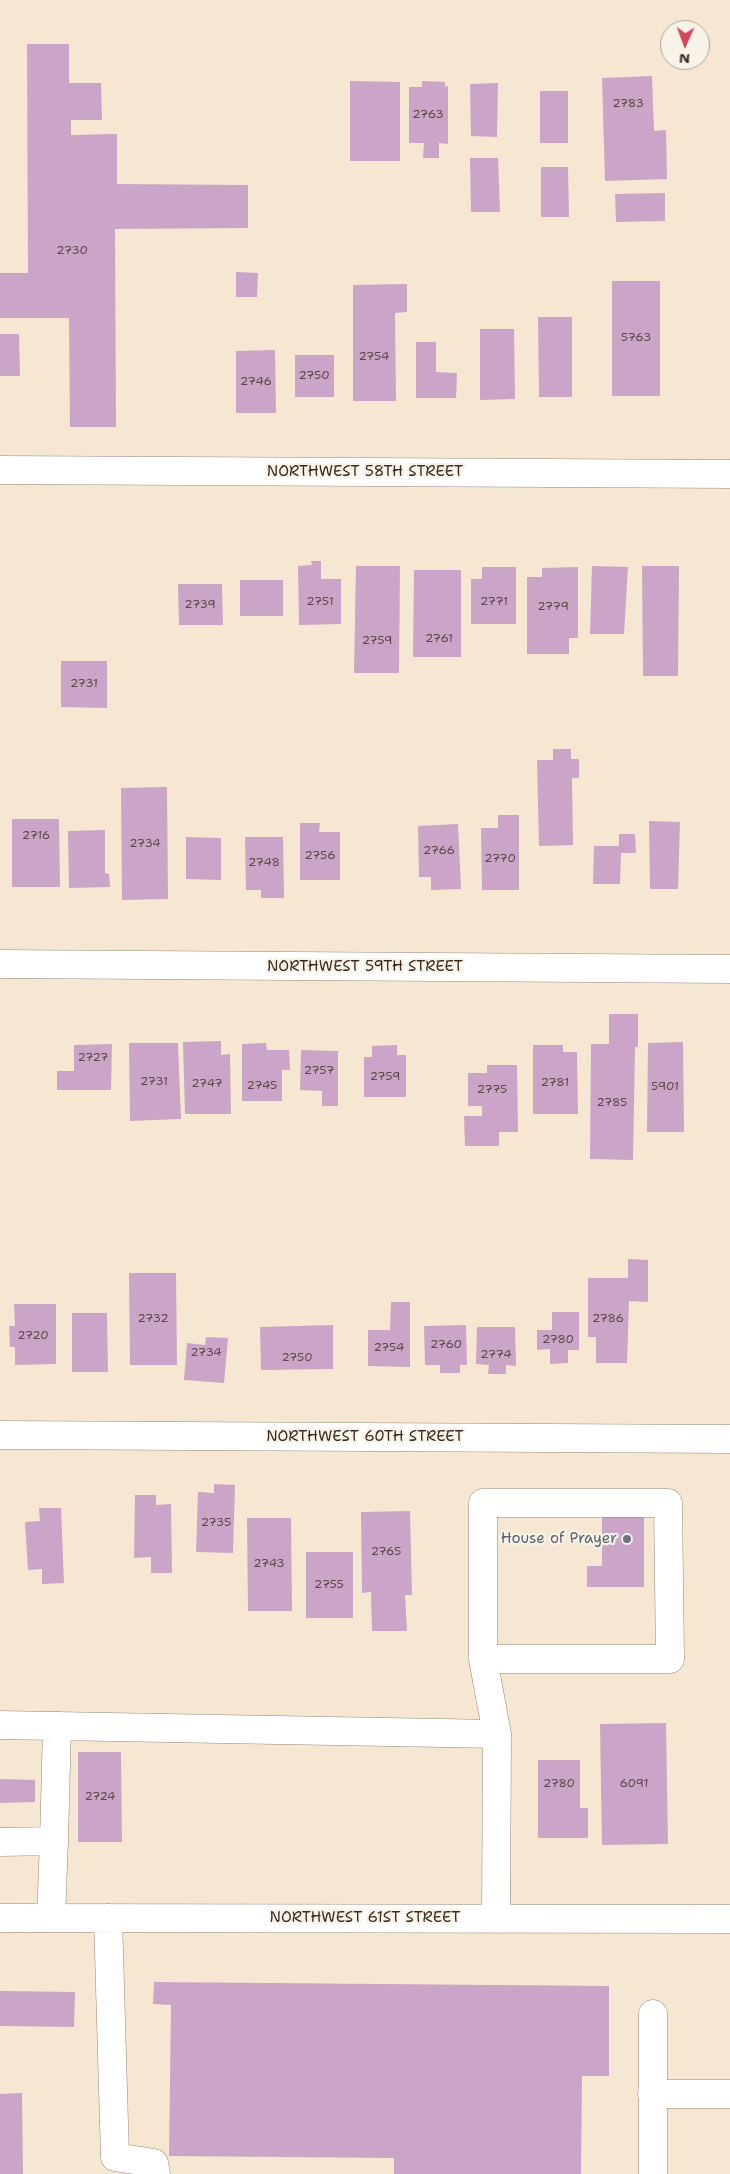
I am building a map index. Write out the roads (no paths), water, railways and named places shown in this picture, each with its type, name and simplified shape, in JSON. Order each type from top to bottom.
[{"type":"street","name":"NORTHWEST 58TH STREET","points":[[0,470],[730,474]]},
{"type":"street","name":"NORTHWEST 59TH STREET","points":[[0,964],[730,969]]},
{"type":"street","name":"NORTHWEST 60TH STREET","points":[[0,1435],[730,1439]]},
{"type":"street","points":[[483,1659],[670,1659],[668,1504],[483,1503],[483,1659],[497,1734],[496,1919]]},
{"type":"street","points":[[0,1725],[497,1734]]},
{"type":"street","points":[[51,1918],[57,1726]]},
{"type":"street","points":[[0,1842],[54,1841]]},
{"type":"street","name":"NORTHWEST 61ST STREET","points":[[0,1918],[730,1919]]},
{"type":"street","points":[[108,1918],[115,2157],[154,2163],[156,2174]]},
{"type":"street","points":[[653,2014],[653,2174]]},
{"type":"street","points":[[652,2094],[730,2094]]},
{"type":"place","name":"House of Prayer","points":[[627,1539]]}]
